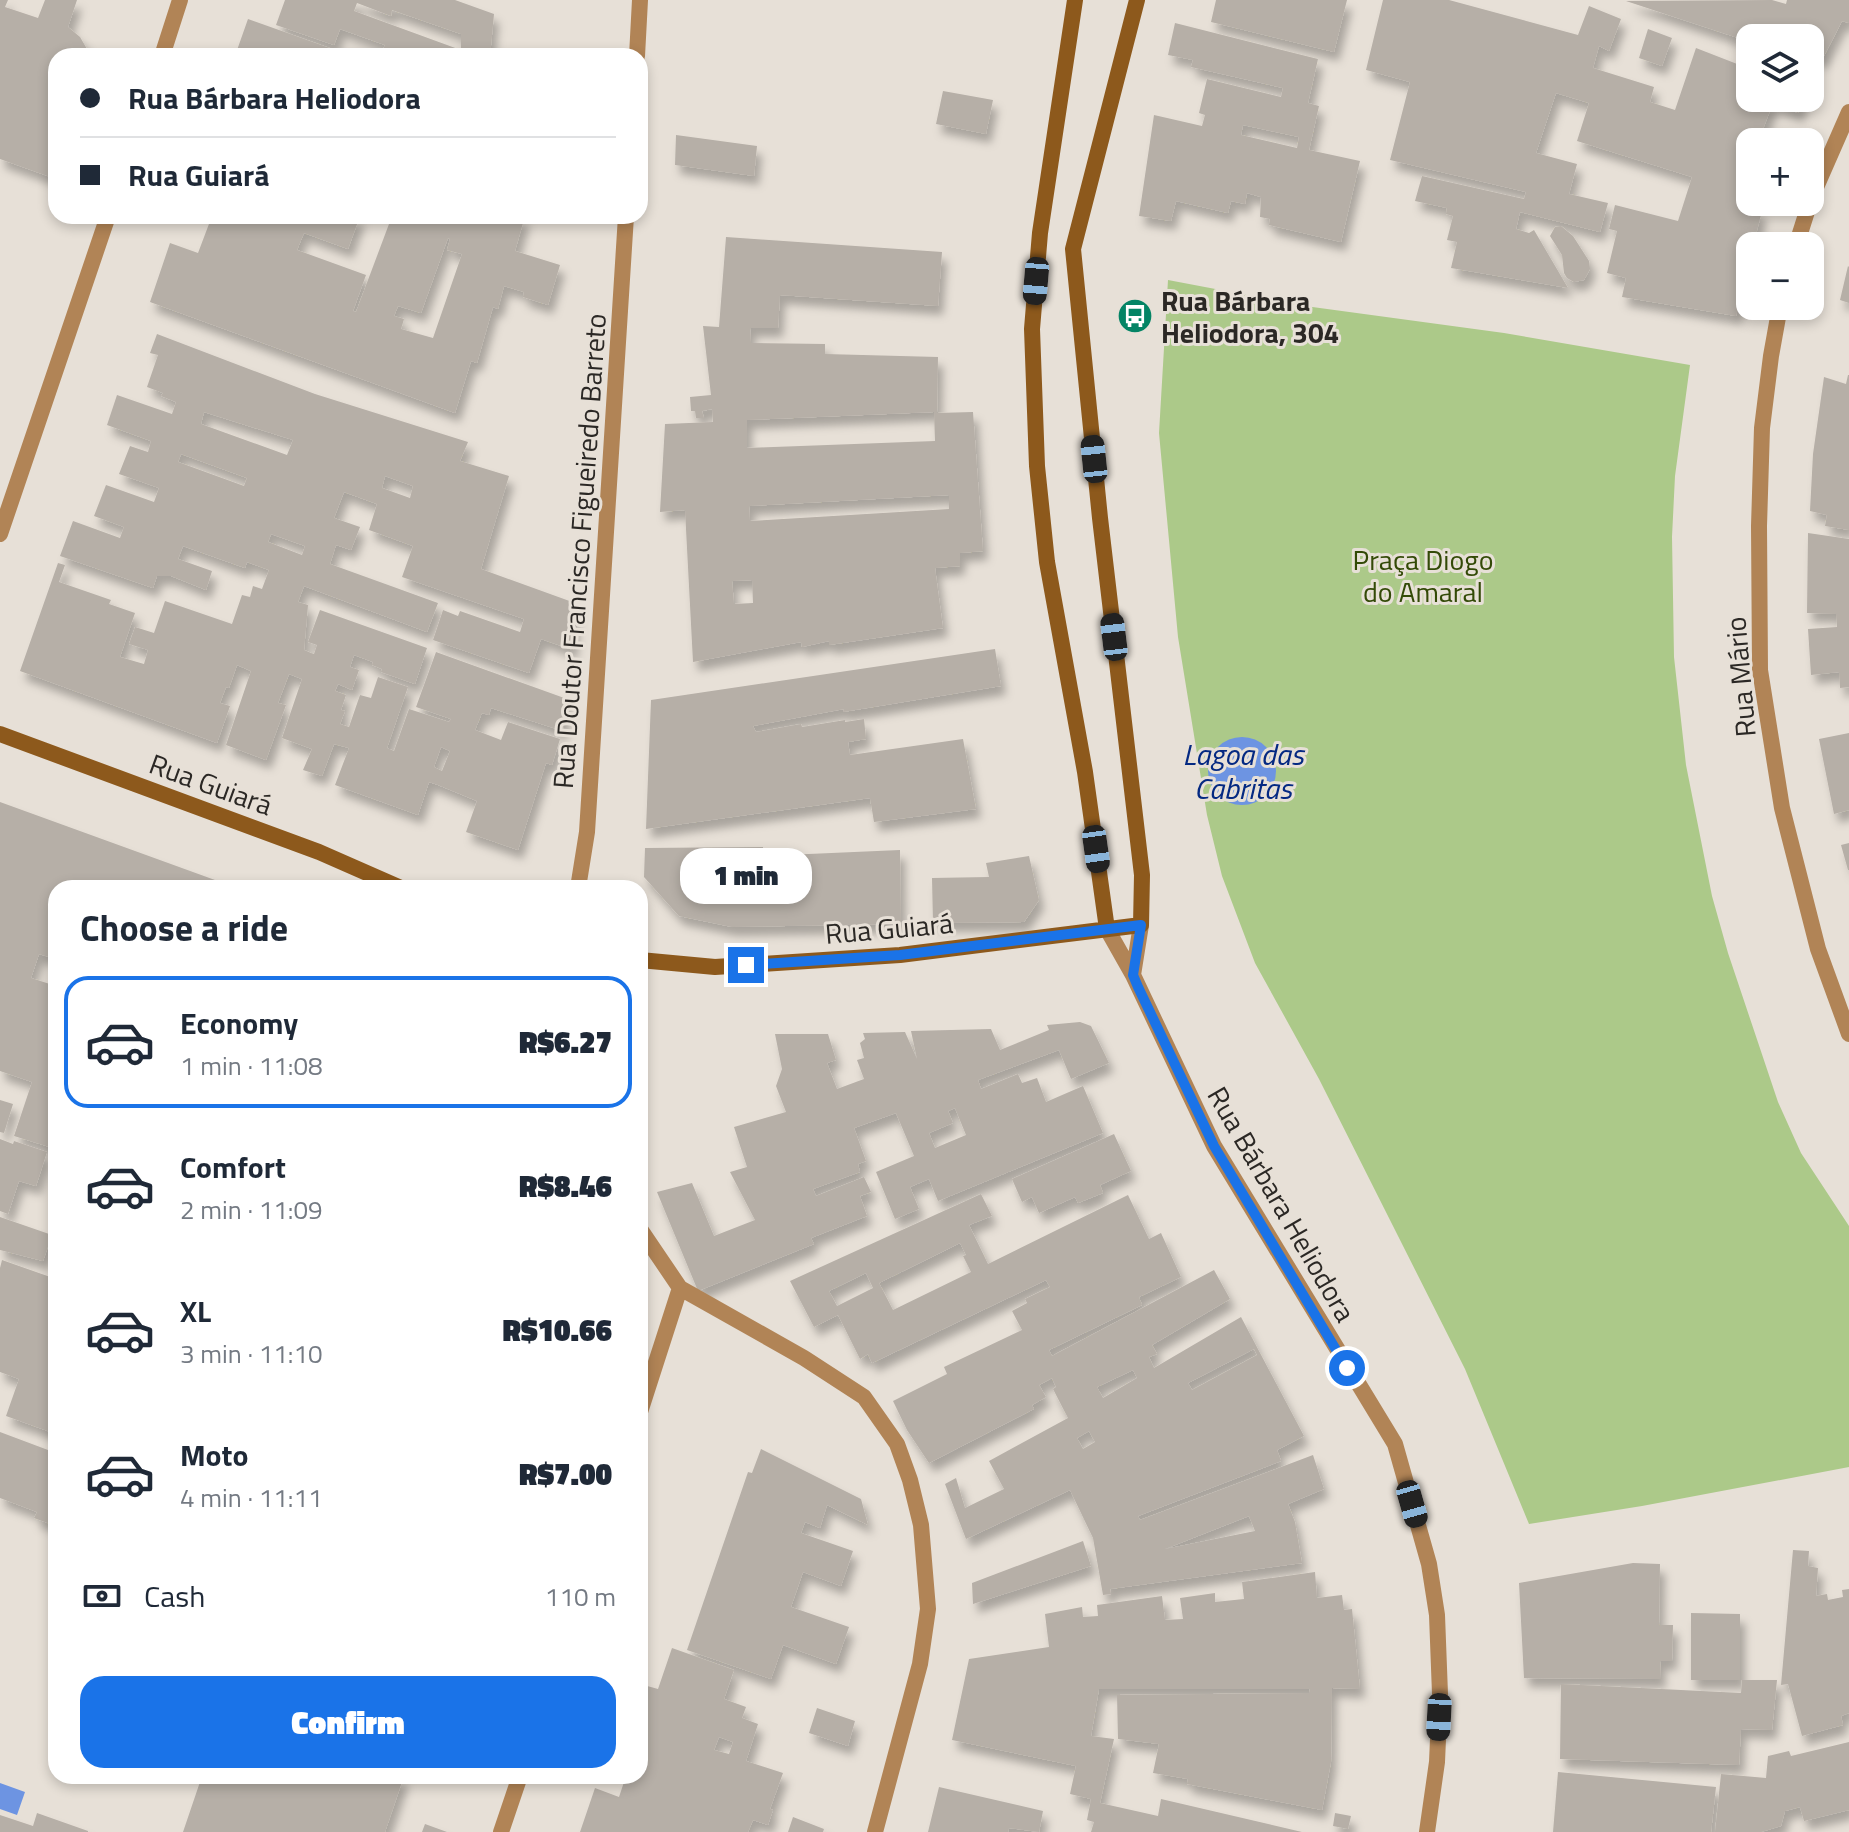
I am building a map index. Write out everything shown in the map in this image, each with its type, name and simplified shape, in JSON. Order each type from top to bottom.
[{"type":"street","points":[[165,48],[180,0]]},
{"type":"street","points":[[637,48],[640,0]]},
{"type":"street","name":"Rua Bárbara Heliodora","points":[[1075,0],[1040,233],[1032,329],[1036,451],[1047,562],[1085,772],[1107,929],[1133,975],[1214,1146],[1395,1444],[1429,1564],[1437,1615],[1440,1707],[1437,1762],[1427,1832]]},
{"type":"street","points":[[1133,975],[1141,925],[1142,875],[1073,249],[1137,0]]},
{"type":"street","points":[[1824,170],[1849,112]]},
{"type":"street","points":[[0,534],[105,224]]},
{"type":"street","name":"Rua Doutor Francisco Figueiredo Barreto","points":[[579,880],[587,832],[625,224]]},
{"type":"street","name":"Rua Mário","points":[[1777,320],[1762,428],[1760,670],[1785,821],[1818,949],[1849,1034]]},
{"type":"street","name":"Rua Guiará","points":[[0,734],[319,852],[383,880]]},
{"type":"street","name":"Rua Guiará","points":[[648,961],[715,967],[900,955],[1141,925]]},
{"type":"street","points":[[648,1241],[680,1288],[804,1358],[864,1397],[897,1444],[921,1525],[928,1609],[920,1664],[875,1832]]},
{"type":"street","points":[[648,1387],[680,1288]]},
{"type":"street","points":[[501,1832],[517,1784]]},
{"type":"green space","name":"Praça Diogo do Amaral","points":[[1168,280],[1305,306],[1504,333],[1690,365],[1675,476],[1672,537],[1674,657],[1686,765],[1712,896],[1778,1102],[1801,1153],[1849,1226],[1849,1467],[1529,1524],[1465,1369],[1319,1079],[1255,963],[1222,876],[1207,815],[1178,637],[1159,433]]},
{"type":"water","name":"Lagoa das Cabritas","points":[[1235,737],[1249,737],[1261,742],[1271,752],[1276,771],[1271,790],[1261,800],[1249,805],[1235,805],[1223,800],[1213,790],[1208,778],[1208,764],[1213,752],[1223,742]]},
{"type":"water","points":[[0,1783],[25,1792],[17,1815],[0,1809]]},
{"type":"building","points":[[0,0],[8,0],[5,7],[38,18],[45,0],[77,0],[68,27],[80,37],[86,48],[48,48],[48,176],[0,159]]},
{"type":"building","points":[[285,0],[455,0],[494,14],[491,48],[461,48],[461,34],[392,10],[391,16],[357,3],[354,11],[455,48],[384,48],[385,45],[340,29],[334,45],[276,25]]},
{"type":"building","points":[[1216,0],[1347,0],[1334,52],[1211,22]]},
{"type":"building","points":[[1383,0],[1449,0],[1578,35],[1589,6],[1621,19],[1609,51],[1599,46],[1593,68],[1654,87],[1650,102],[1675,110],[1696,48],[1736,64],[1736,112],[1770,112],[1763,128],[1736,128],[1736,216],[1761,216],[1757,232],[1736,232],[1736,316],[1622,297],[1626,278],[1607,273],[1617,231],[1609,229],[1615,205],[1678,221],[1692,177],[1577,141],[1589,103],[1556,93],[1536,153],[1577,164],[1569,194],[1608,203],[1600,232],[1520,212],[1516,229],[1529,233],[1534,230],[1568,288],[1451,268],[1457,242],[1447,240],[1453,216],[1446,214],[1447,208],[1415,201],[1422,176],[1524,199],[1526,192],[1390,160],[1410,82],[1366,70]]},
{"type":"building","points":[[1772,0],[1786,4],[1787,0],[1849,0],[1849,23],[1842,21],[1824,56],[1824,24],[1736,24],[1736,37],[1626,1]]},
{"type":"building","points":[[248,19],[330,48],[238,48]]},
{"type":"building","points":[[1175,23],[1318,59],[1308,103],[1319,106],[1309,150],[1360,161],[1341,242],[1269,225],[1270,219],[1260,217],[1261,197],[1247,193],[1245,204],[1231,201],[1228,213],[1176,201],[1171,221],[1139,216],[1154,115],[1202,126],[1205,115],[1199,113],[1207,79],[1281,97],[1283,88],[1191,67],[1193,60],[1168,55]],"holes":[[[1243,125],[1299,137],[1297,148],[1241,135]]]},
{"type":"building","points":[[1648,29],[1672,38],[1662,66],[1639,58]]},
{"type":"building","points":[[943,91],[993,100],[986,134],[936,124]]},
{"type":"building","points":[[676,135],[757,146],[754,176],[675,165]]},
{"type":"building","points":[[209,224],[357,224],[348,249],[304,233],[297,250],[366,275],[353,311],[356,312],[389,224],[523,224],[515,251],[560,265],[548,305],[523,297],[524,292],[504,286],[498,309],[493,307],[477,363],[471,361],[455,413],[150,302],[170,243],[198,253]],"holes":[[[448,238],[447,250],[462,254],[433,338],[401,329],[404,319],[394,316],[398,306],[421,313]]]},
{"type":"building","points":[[1561,226],[1573,236],[1589,261],[1590,269],[1584,280],[1574,282],[1564,273],[1562,255],[1550,236],[1555,227]]},
{"type":"building","points":[[726,237],[942,252],[938,306],[780,295],[778,328],[750,328],[751,343],[825,344],[825,354],[938,357],[937,413],[973,412],[983,551],[960,553],[960,566],[935,568],[943,628],[829,645],[829,641],[802,647],[801,642],[693,662],[685,510],[660,512],[665,424],[713,422],[712,409],[702,411],[704,418],[696,418],[695,411],[691,411],[690,397],[711,395],[703,326],[719,327]],"holes":[[[934,412],[935,441],[747,448],[747,420]],[[949,495],[949,509],[750,521],[749,506]],[[752,580],[753,603],[734,604],[732,581]]]},
{"type":"building","points":[[1849,267],[1849,303],[1840,300]]},
{"type":"building","points":[[157,334],[315,394],[468,442],[460,461],[509,476],[481,569],[575,603],[573,650],[541,639],[529,673],[433,640],[443,610],[458,616],[460,611],[520,632],[524,619],[402,577],[413,546],[369,530],[377,504],[344,492],[334,518],[360,527],[351,550],[336,545],[330,564],[438,603],[427,632],[304,586],[298,602],[308,605],[304,650],[311,653],[314,654],[317,645],[308,642],[320,610],[427,648],[415,684],[381,672],[382,669],[372,665],[373,662],[354,655],[350,667],[359,670],[352,690],[338,684],[335,691],[346,695],[340,724],[349,727],[360,695],[371,698],[378,677],[408,687],[387,748],[394,751],[409,709],[449,722],[451,719],[416,707],[436,652],[567,699],[563,731],[491,708],[489,715],[482,713],[475,730],[501,740],[508,722],[560,739],[552,765],[546,763],[518,850],[466,832],[477,801],[438,785],[429,782],[418,815],[335,785],[349,748],[334,744],[322,776],[303,770],[312,749],[282,738],[302,679],[289,674],[278,703],[286,705],[266,760],[226,745],[251,671],[237,665],[220,703],[230,706],[217,743],[20,671],[58,563],[65,565],[59,582],[111,600],[109,604],[135,613],[120,657],[144,664],[148,650],[129,644],[135,627],[154,633],[165,601],[232,624],[242,595],[250,597],[253,586],[262,589],[269,570],[247,562],[245,568],[183,546],[178,559],[212,571],[206,590],[171,576],[157,576],[153,588],[60,556],[73,521],[120,538],[124,527],[94,516],[106,485],[154,502],[159,488],[119,474],[130,446],[148,452],[151,441],[107,425],[117,395],[172,414],[176,402],[147,387],[158,355],[150,353]],"holes":[[[204,412],[293,440],[287,455],[201,424]],[[181,454],[247,478],[244,486],[178,462]],[[385,476],[413,486],[410,498],[382,488]],[[271,534],[305,546],[302,555],[268,542]],[[441,747],[450,751],[442,771],[434,767]]]},
{"type":"building","points":[[1848,375],[1849,530],[1825,526],[1827,515],[1810,511],[1813,454],[1824,377],[1846,384]]},
{"type":"building","points":[[1808,533],[1849,539],[1849,687],[1840,688],[1839,672],[1811,675],[1808,629],[1837,627],[1836,614],[1807,613]]},
{"type":"building","points":[[995,649],[1001,686],[753,726],[756,732],[801,724],[802,727],[864,719],[866,739],[848,742],[850,755],[963,739],[976,809],[874,822],[870,798],[646,829],[651,700]]},
{"type":"building","points":[[1849,733],[1849,810],[1834,814],[1819,739]]},
{"type":"building","points":[[0,802],[215,880],[48,880],[48,957],[39,954],[31,978],[48,983],[48,1147],[14,1136],[32,1082],[0,1071]]},
{"type":"building","points":[[1849,843],[1849,870],[1848,870],[1841,845]]},
{"type":"building","points":[[763,847],[763,856],[900,850],[901,924],[732,927],[679,916],[644,877],[645,848]]},
{"type":"building","points":[[1029,856],[1039,900],[1024,922],[933,923],[932,878],[989,877],[986,863]]},
{"type":"building","points":[[1080,1022],[1091,1026],[1109,1063],[1071,1079],[1059,1050],[978,1080],[981,1089],[1018,1074],[1022,1083],[1037,1078],[1046,1102],[1083,1086],[1103,1133],[938,1201],[929,1179],[910,1187],[919,1209],[895,1219],[876,1172],[914,1156],[896,1113],[854,1128],[866,1161],[858,1164],[860,1172],[813,1189],[816,1196],[864,1177],[871,1192],[860,1196],[867,1216],[811,1238],[814,1244],[698,1291],[657,1192],[692,1183],[714,1236],[755,1220],[730,1172],[747,1167],[734,1127],[786,1112],[776,1086],[782,1069],[775,1034],[828,1034],[836,1060],[827,1063],[837,1089],[864,1079],[857,1060],[864,1058],[860,1043],[865,1039],[863,1033],[905,1032],[917,1059],[911,1031],[991,1029],[1000,1050],[1049,1030],[1047,1025]],"holes":[[[955,1108],[966,1135],[935,1148],[929,1133],[953,1123],[948,1111]]]},
{"type":"building","points":[[0,1100],[13,1104],[4,1133],[0,1132]]},
{"type":"building","points":[[1114,1134],[1131,1171],[1100,1185],[1103,1193],[1078,1203],[1075,1197],[1039,1213],[1032,1197],[1022,1202],[1012,1179]]},
{"type":"building","points":[[0,1139],[47,1152],[36,1186],[19,1181],[8,1214],[0,1211]]},
{"type":"building","points":[[981,1194],[992,1216],[969,1225],[988,1264],[1128,1195],[1149,1239],[1161,1233],[1181,1277],[1139,1297],[1142,1305],[1049,1350],[1052,1356],[1214,1270],[1230,1299],[1152,1345],[1157,1354],[1149,1357],[1154,1368],[1241,1317],[1304,1436],[1277,1450],[1281,1461],[1138,1516],[1140,1520],[1313,1455],[1324,1489],[1288,1504],[1295,1522],[1302,1563],[1110,1589],[1111,1594],[1103,1595],[1093,1538],[1070,1490],[966,1539],[945,1484],[956,1478],[965,1508],[1004,1489],[989,1461],[1068,1418],[1053,1389],[1056,1387],[1052,1378],[1039,1385],[1046,1397],[1032,1405],[1034,1409],[929,1463],[907,1430],[893,1401],[947,1374],[944,1367],[1022,1330],[1012,1311],[1027,1303],[1025,1299],[1050,1287],[1046,1280],[872,1363],[868,1354],[860,1359],[838,1315],[814,1327],[790,1281]],"holes":[[[960,1243],[971,1272],[893,1310],[879,1283]],[[866,1273],[873,1288],[837,1306],[829,1291]],[[1254,1349],[1257,1355],[1192,1390],[1188,1383]],[[1133,1370],[1137,1378],[1103,1398],[1097,1387]],[[1089,1431],[1095,1442],[1083,1449],[1077,1438]],[[1249,1516],[1255,1531],[1165,1549]]]},
{"type":"building","points":[[0,1217],[48,1234],[43,1261],[0,1250]]},
{"type":"building","points":[[2,1260],[48,1276],[48,1431],[6,1416],[19,1379],[0,1372]]},
{"type":"building","points":[[0,1432],[48,1450],[48,1523],[34,1518],[37,1512],[0,1498]]},
{"type":"building","points":[[761,1449],[861,1499],[868,1525],[827,1505],[820,1528],[805,1522],[801,1533],[853,1551],[841,1586],[803,1572],[791,1607],[849,1627],[836,1664],[783,1645],[771,1679],[687,1650],[748,1472],[752,1473]]},
{"type":"building","points":[[1083,1541],[1091,1566],[973,1604],[972,1583]]},
{"type":"building","points":[[1793,1550],[1809,1551],[1808,1566],[1818,1568],[1816,1596],[1827,1594],[1828,1600],[1843,1597],[1842,1590],[1849,1589],[1849,1713],[1841,1716],[1843,1725],[1802,1736],[1788,1684],[1781,1685]]},
{"type":"building","points":[[1633,1563],[1660,1564],[1659,1625],[1673,1625],[1672,1661],[1660,1661],[1661,1679],[1524,1678],[1519,1583]]},
{"type":"building","points":[[1315,1572],[1317,1598],[1342,1595],[1344,1610],[1352,1609],[1360,1689],[1332,1688],[1331,1762],[1322,1810],[1187,1784],[1188,1779],[1153,1773],[1159,1744],[1118,1739],[1117,1695],[1309,1693],[1310,1689],[1099,1689],[1091,1736],[1114,1739],[1100,1803],[1158,1816],[1161,1799],[1302,1832],[1091,1832],[1094,1822],[1087,1820],[1091,1799],[1070,1794],[1076,1766],[952,1740],[969,1659],[1049,1647],[1045,1614],[1082,1607],[1083,1617],[1098,1616],[1097,1605],[1162,1596],[1165,1620],[1183,1619],[1180,1598],[1215,1593],[1215,1602],[1244,1599],[1242,1582]]},
{"type":"building","points":[[1691,1613],[1740,1614],[1740,1680],[1691,1680]]},
{"type":"building","points":[[672,1648],[734,1670],[724,1699],[746,1707],[742,1718],[758,1724],[746,1761],[783,1773],[770,1809],[773,1810],[768,1825],[753,1820],[748,1832],[580,1832],[595,1788],[619,1797],[623,1784],[648,1784],[648,1686],[658,1689]],"holes":[[[719,1737],[733,1742],[729,1754],[714,1750]]]},
{"type":"building","points":[[1742,1680],[1777,1680],[1772,1730],[1741,1729],[1739,1765],[1560,1759],[1561,1684],[1741,1693]]},
{"type":"building","points":[[817,1708],[855,1721],[848,1746],[809,1733]]},
{"type":"building","points":[[1849,1742],[1849,1810],[1804,1821],[1800,1807],[1785,1811],[1781,1826],[1761,1832],[1715,1832],[1721,1774],[1766,1778],[1768,1756],[1789,1751],[1791,1756]]},
{"type":"building","points":[[1558,1772],[1716,1787],[1711,1832],[1553,1832]]},
{"type":"building","points":[[199,1784],[401,1784],[385,1832],[183,1832]]},
{"type":"building","points":[[939,1787],[1043,1811],[1039,1832],[1009,1828],[1008,1832],[928,1832]]},
{"type":"building","points":[[37,1813],[88,1832],[0,1832],[0,1815],[33,1826]]},
{"type":"building","points":[[1335,1813],[1351,1816],[1348,1829],[1333,1826]]},
{"type":"building","points":[[793,1817],[824,1829],[823,1832],[788,1832]]},
{"type":"building","points":[[425,1824],[447,1832],[422,1832]]},
{"type":"place","name":"Rua Bárbara Heliodora, 304","points":[[1135,316]]},
{"type":"route","points":[[746,965],[900,955],[1141,925],[1133,975],[1138,987],[1214,1146],[1347,1368]]}]
